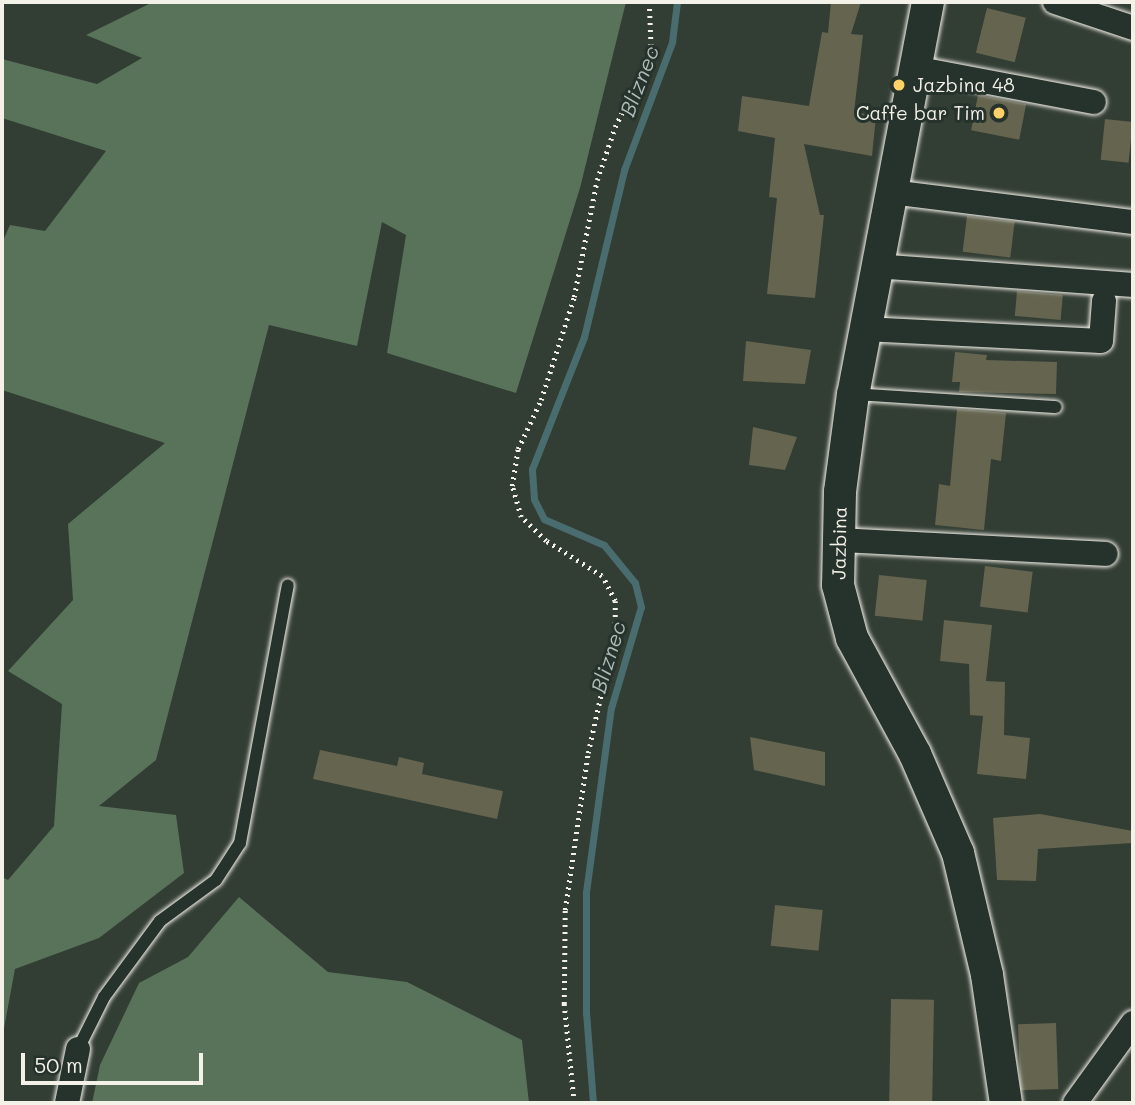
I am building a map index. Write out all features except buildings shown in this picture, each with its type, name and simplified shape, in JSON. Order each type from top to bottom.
[{"type":"street","name":"Jazbina","points":[[928,2],[875,267],[853,394],[840,492],[838,585],[852,638],[915,754],[958,853],[987,975],[1006,1103]]},
{"type":"street","points":[[1055,2],[1133,28]]},
{"type":"street","points":[[914,68],[1094,102]]},
{"type":"street","points":[[891,192],[1133,222]]},
{"type":"street","points":[[875,267],[1133,285]]},
{"type":"street","points":[[864,329],[1101,341],[1104,301]]},
{"type":"street","points":[[840,540],[1106,554]]},
{"type":"street","points":[[1075,1103],[1133,1023]]},
{"type":"street","points":[[67,1103],[78,1049]]},
{"type":"lane","points":[[853,394],[1056,407]]},
{"type":"lane","points":[[78,1049],[104,997],[160,921],[216,880],[240,843],[289,585]]},
{"type":"path","points":[[574,1103],[564,1004],[565,910],[588,753],[615,631],[615,601],[602,576],[546,541],[520,517],[512,486],[518,449],[541,400],[574,297],[597,180],[615,127],[651,53],[649,2]]},
{"type":"green space","points":[[153,2],[626,2],[580,188],[516,393],[387,353],[406,235],[382,222],[357,346],[269,325],[156,760],[99,806],[176,815],[184,873],[99,938],[15,969],[2,1039],[2,877],[8,880],[54,826],[62,704],[8,671],[73,600],[68,524],[165,443],[2,390],[2,243],[10,225],[45,231],[106,151],[2,118],[2,59],[97,84],[142,58],[86,35]]},
{"type":"green space","points":[[239,897],[328,972],[407,982],[522,1040],[529,1103],[92,1103],[100,1065],[139,983],[188,957]]},
{"type":"waterway","name":"Bliznec","points":[[593,1103],[586,1013],[586,892],[611,708],[641,607],[635,583],[604,545],[544,519],[534,499],[532,469],[584,337],[624,170],[672,42],[677,2]]},
{"type":"place","name":"Jazbina 48","points":[[899,85]]},
{"type":"place","name":"Caffe bar Tim","points":[[999,113]]}]
